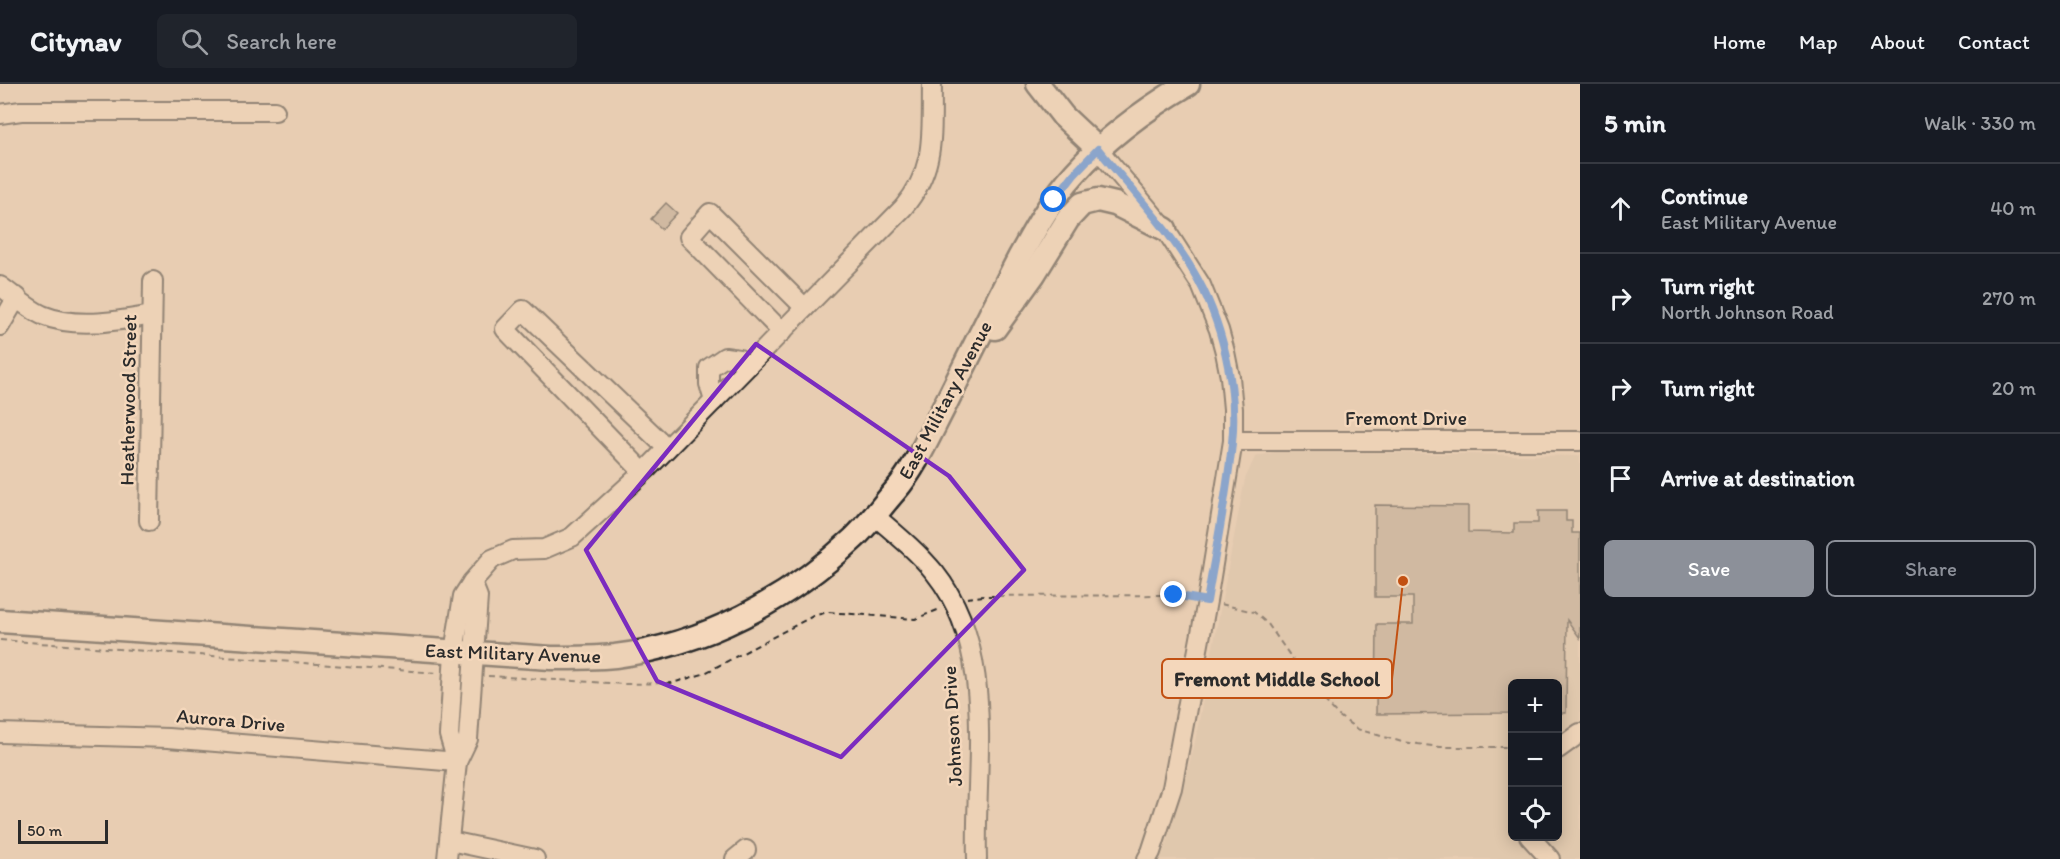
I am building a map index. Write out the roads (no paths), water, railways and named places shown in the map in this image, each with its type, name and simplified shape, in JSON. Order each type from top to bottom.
[{"type":"main road","points":[[1038,84],[1063,116],[1098,149]]},
{"type":"main road","name":"East Military Avenue","points":[[0,621],[463,664],[616,656],[684,640],[745,616],[774,600],[831,560],[875,516],[918,457],[1035,228],[1074,174],[1098,149],[1164,98],[1188,84]]},
{"type":"main road","points":[[968,359],[1004,317],[1068,219],[1082,204],[1098,200],[1115,204],[1165,229]]},
{"type":"street","points":[[535,859],[449,850],[458,762],[449,735],[463,664],[463,596],[492,559],[513,550],[544,549],[572,537],[668,448],[916,192],[928,163],[932,84]]},
{"type":"street","points":[[0,114],[21,111],[274,111]]},
{"type":"street","points":[[1098,149],[1165,229],[1201,285],[1219,330],[1230,377],[1233,441],[1207,601],[1172,788],[1147,859]]},
{"type":"street","points":[[782,332],[689,237],[710,213],[805,308]]},
{"type":"street","name":"Heatherwood Street","points":[[149,520],[153,281]]},
{"type":"street","points":[[0,286],[40,314],[63,321],[117,321],[152,315]]},
{"type":"street","points":[[0,326],[17,297]]},
{"type":"street","points":[[643,472],[505,329],[523,310],[668,448]]},
{"type":"street","points":[[714,401],[709,384],[709,368],[725,357],[739,359],[748,366]]},
{"type":"street","name":"Fremont Drive","points":[[1233,441],[1580,441]]},
{"type":"street","name":"Johnson Drive","points":[[875,516],[914,550],[936,574],[954,602],[969,643],[977,694],[980,760],[977,859]]},
{"type":"street","points":[[1562,746],[1580,733]]},
{"type":"street","name":"Aurora Drive","points":[[0,734],[168,738],[458,762]]},
{"type":"street","points":[[1533,841],[1550,859]]},
{"type":"place","name":"Fremont Middle School","points":[[1403,581]]}]
